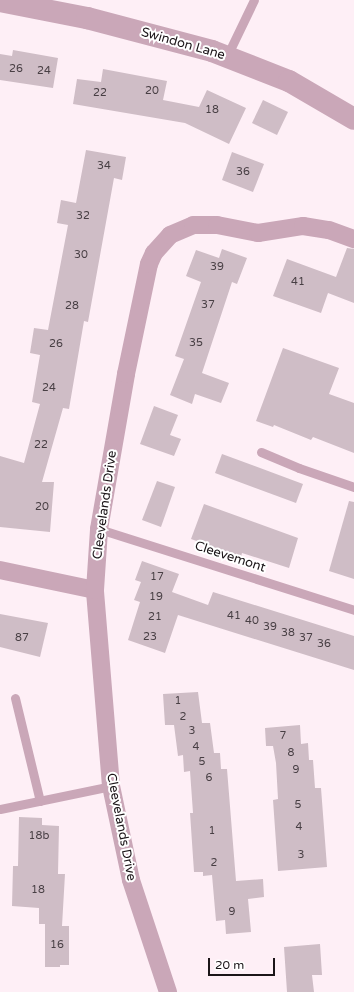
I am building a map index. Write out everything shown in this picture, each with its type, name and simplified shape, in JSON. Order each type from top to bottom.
[{"type":"street","name":"Swindon Lane","points":[[7,2],[163,36],[227,56],[289,81],[354,119]]},
{"type":"street","name":"Cleevelands Drive","points":[[168,992],[131,880],[111,786],[94,590],[99,529],[126,374],[147,271],[154,253],[161,243],[181,229],[205,224],[258,233],[303,226],[329,230],[354,239]]},
{"type":"street","points":[[0,570],[94,590]]},
{"type":"lane","points":[[227,56],[254,0]]},
{"type":"lane","points":[[260,452],[299,468],[354,487]]},
{"type":"lane","name":"Cleevemont","points":[[99,529],[354,610]]},
{"type":"lane","points":[[15,698],[40,801]]},
{"type":"lane","points":[[0,810],[111,786]]},
{"type":"building","points":[[13,50],[58,58],[53,88],[0,80],[0,54],[12,56]]},
{"type":"building","points":[[103,69],[167,81],[163,100],[199,107],[207,90],[246,108],[229,144],[185,123],[73,104],[77,79],[101,82]]},
{"type":"building","points":[[263,100],[288,112],[277,135],[252,123]]},
{"type":"building","points":[[86,150],[126,157],[122,180],[114,178],[88,322],[84,321],[69,409],[63,408],[42,482],[54,482],[50,532],[0,527],[0,456],[24,463],[40,404],[32,402],[40,355],[30,353],[34,328],[48,330],[68,225],[57,223],[61,200],[76,203]]},
{"type":"building","points":[[232,152],[264,164],[253,192],[222,180]]},
{"type":"building","points":[[347,248],[354,249],[354,303],[328,293],[321,313],[273,296],[287,259],[336,277]]},
{"type":"building","points":[[222,249],[247,258],[237,284],[232,282],[202,373],[229,383],[221,403],[195,394],[192,404],[170,395],[184,359],[175,356],[201,282],[186,276],[196,250],[219,258]]},
{"type":"building","points":[[283,348],[339,368],[329,394],[354,403],[354,453],[313,437],[311,440],[274,425],[273,427],[256,421]]},
{"type":"building","points":[[154,406],[178,415],[170,435],[181,439],[174,456],[140,444]]},
{"type":"building","points":[[222,454],[303,484],[296,503],[215,473]]},
{"type":"building","points":[[157,481],[175,487],[161,527],[142,520]]},
{"type":"building","points":[[349,501],[354,502],[354,579],[329,571]]},
{"type":"building","points":[[204,504],[298,538],[289,568],[242,553],[241,557],[191,539]]},
{"type":"building","points":[[142,561],[179,574],[172,592],[208,605],[213,592],[354,636],[354,670],[178,615],[165,653],[128,640],[140,602],[134,600],[141,582],[135,580]]},
{"type":"building","points":[[0,614],[48,623],[40,657],[0,647]]},
{"type":"building","points":[[198,692],[202,723],[210,723],[214,753],[220,753],[221,769],[227,769],[236,881],[263,879],[264,897],[248,899],[251,932],[226,934],[225,920],[216,921],[212,875],[203,876],[203,872],[194,872],[190,813],[193,813],[190,771],[184,772],[183,755],[178,756],[174,725],[165,725],[163,694]]},
{"type":"building","points":[[300,725],[301,744],[308,743],[309,760],[313,760],[315,788],[321,788],[327,867],[278,871],[273,800],[278,799],[276,763],[273,746],[266,746],[265,728]]},
{"type":"building","points":[[19,817],[42,818],[42,825],[59,826],[58,874],[65,874],[62,926],[69,926],[69,965],[60,965],[60,967],[45,967],[45,924],[39,924],[39,908],[12,906],[13,866],[18,866]]},
{"type":"building","points":[[320,944],[322,975],[312,975],[314,992],[287,992],[284,947]]}]
